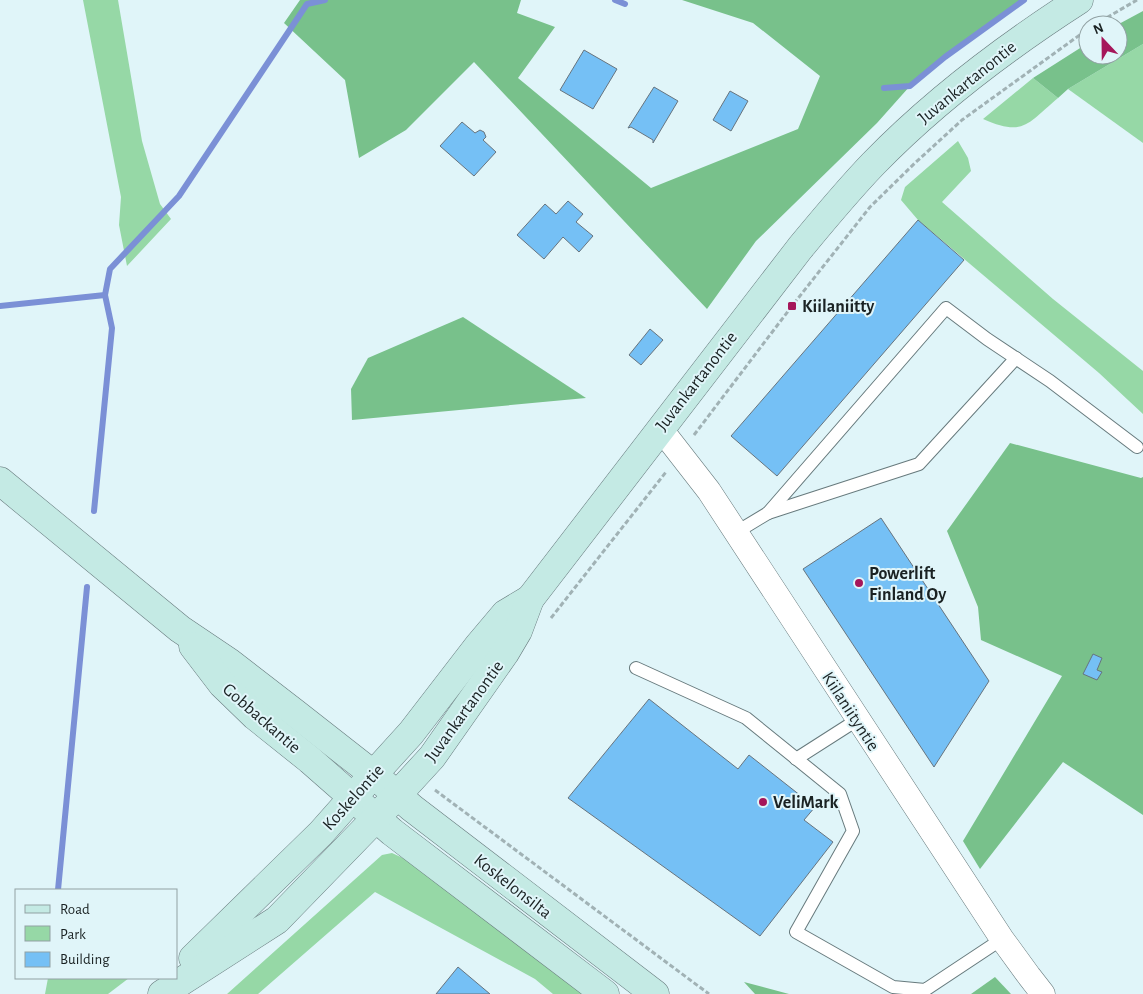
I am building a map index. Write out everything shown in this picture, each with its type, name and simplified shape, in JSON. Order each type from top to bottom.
[{"type":"main road","name":"Juvankartanontie","points":[[376,818],[405,801],[432,757],[505,653],[518,631],[530,599],[660,428],[800,248],[843,196],[904,134],[981,69],[1079,0]]},
{"type":"main road","name":"Gobbackantie","points":[[0,481],[180,629],[229,662],[374,775]]},
{"type":"main road","name":"Koskelontie","points":[[178,976],[191,960],[321,833],[374,775],[411,733],[478,646],[506,614],[530,599]]},
{"type":"main road","name":"Gobbackantie","points":[[180,629],[222,684],[255,716],[310,760],[352,798]]},
{"type":"main road","name":"Koskelonsilta","points":[[374,775],[655,994]]},
{"type":"main road","name":"Koskelonsilta","points":[[352,798],[392,832],[605,994]]},
{"type":"main road","name":"Koskelontie","points":[[165,991],[199,972],[226,951],[277,920],[376,818]]},
{"type":"main road","name":"Koskelontie","points":[[165,991],[175,979]]},
{"type":"street","name":"Kiilaniityntie","points":[[660,428],[708,492],[1002,938],[1043,994]]},
{"type":"lane","points":[[768,513],[946,308],[987,339],[1050,381],[1137,447]]},
{"type":"lane","points":[[735,533],[768,513],[920,464],[1016,358]]},
{"type":"lane","points":[[636,668],[746,718],[840,794],[853,831],[796,932],[893,987],[925,990],[1002,938]]},
{"type":"lane","points":[[796,759],[857,720]]},
{"type":"path","points":[[1111,15],[1137,0]]},
{"type":"path","points":[[550,619],[870,207],[962,120],[1078,37]]},
{"type":"path","name":"Koskelonsilta","points":[[405,801],[429,786],[709,994]]},
{"type":"green space","points":[[83,0],[118,0],[142,141],[160,204],[171,219],[127,266],[119,225],[121,197]]},
{"type":"green space","points":[[300,0],[521,0],[517,13],[555,27],[518,78],[651,188],[798,129],[820,76],[753,23],[682,0],[1024,0],[945,57],[910,86],[877,123],[756,241],[707,309],[474,62],[406,130],[359,158],[345,80],[284,23]]},
{"type":"green space","points":[[1143,11],[1143,44],[1128,53],[1128,19]]},
{"type":"green space","points":[[1143,44],[1143,143],[1068,89],[1108,65],[1128,65],[1128,53]]},
{"type":"green space","points":[[1078,49],[1078,65],[1108,65],[1068,89],[1058,98],[1033,78]]},
{"type":"green space","points":[[1033,78],[1058,98],[1039,115],[1024,125],[1017,127],[1008,127],[983,119]]},
{"type":"green space","points":[[958,141],[968,158],[971,171],[942,202],[1053,299],[1143,371],[1143,414],[1099,373],[918,220],[901,200],[905,187]]},
{"type":"green space","points":[[463,317],[586,398],[352,420],[351,389],[368,358]]},
{"type":"green space","points":[[1010,443],[1143,477],[1143,815],[1063,762],[980,869],[963,841],[1062,676],[981,640],[978,607],[947,531]]},
{"type":"green space","points":[[392,853],[405,859],[589,994],[553,994],[535,979],[375,892],[258,994],[227,994],[382,855]]},
{"type":"green space","points":[[995,977],[1011,994],[971,994]]},
{"type":"green space","points":[[48,979],[128,979],[108,994],[45,994]]},
{"type":"green space","points":[[744,982],[789,994],[755,994]]},
{"type":"building","points":[[584,50],[617,69],[593,109],[560,90]]},
{"type":"building","points":[[654,87],[678,101],[653,143],[653,140],[631,127],[628,128]]},
{"type":"building","points":[[730,91],[748,101],[731,131],[713,120]]},
{"type":"building","points":[[462,122],[475,133],[480,130],[484,132],[486,137],[483,140],[496,152],[474,176],[440,146]]},
{"type":"building","points":[[568,201],[583,214],[576,222],[593,236],[579,252],[563,237],[544,259],[517,235],[545,204],[556,214]]},
{"type":"building","points":[[918,220],[964,260],[777,476],[731,436]]},
{"type":"building","points":[[650,329],[663,340],[641,365],[629,355]]},
{"type":"building","points":[[881,518],[989,681],[934,767],[803,569]]},
{"type":"building","points":[[1093,654],[1102,658],[1097,670],[1102,672],[1097,680],[1083,674]]},
{"type":"building","points":[[649,699],[738,769],[749,755],[815,807],[804,820],[833,842],[760,936],[568,798]]},
{"type":"building","points":[[458,967],[490,994],[436,994]]},
{"type":"waterway","points":[[0,306],[105,295],[110,269],[179,196],[307,4],[325,0]]},
{"type":"waterway","points":[[615,0],[625,4]]},
{"type":"waterway","points":[[884,88],[910,86],[945,57],[1024,0]]},
{"type":"waterway","points":[[94,511],[112,328],[105,295]]},
{"type":"waterway","points":[[58,889],[87,587]]},
{"type":"place","name":"Kiilaniitty","points":[[792,306]]},
{"type":"place","name":"Powerlift Finland Oy","points":[[859,583]]},
{"type":"place","name":"VeliMark","points":[[763,802]]}]
